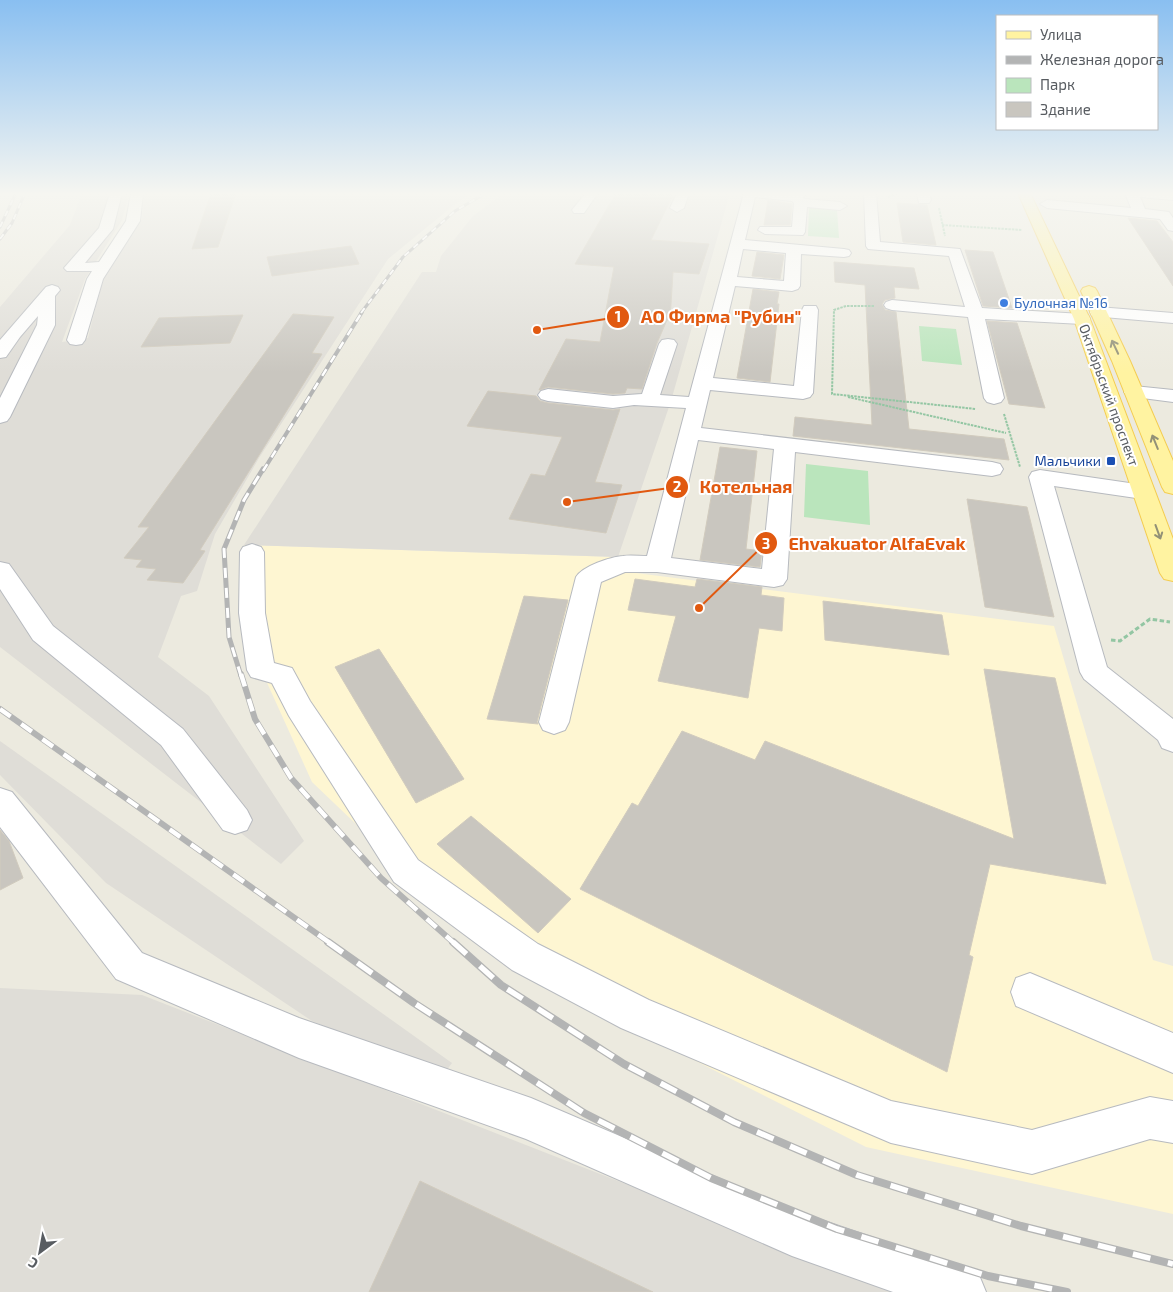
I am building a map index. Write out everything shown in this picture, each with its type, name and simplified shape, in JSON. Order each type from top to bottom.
[{"type":"main road","name":"Октябрьский проспект","points":[[1052,253],[1082,319],[1173,573]]},
{"type":"main road","name":"Октябрьский проспект","points":[[1082,276],[1134,392],[1173,487]]},
{"type":"street","points":[[0,353],[13,334],[85,253]]},
{"type":"street","points":[[76,340],[95,278],[111,253]]},
{"type":"street","points":[[657,564],[734,253]]},
{"type":"street","points":[[727,281],[792,286],[794,253]]},
{"type":"street","points":[[955,253],[974,312],[994,406]]},
{"type":"street","points":[[72,268],[103,266]]},
{"type":"street","points":[[0,417],[46,325],[47,296]]},
{"type":"street","points":[[892,305],[1082,319]]},
{"type":"street","points":[[702,383],[803,393],[810,310]]},
{"type":"street","points":[[1098,312],[1173,318]]},
{"type":"street","points":[[649,400],[668,344]]},
{"type":"street","points":[[1134,392],[1173,396]]},
{"type":"street","points":[[548,395],[613,402],[634,399],[697,403]]},
{"type":"street","points":[[690,433],[992,469]]},
{"type":"street","points":[[554,722],[589,577],[622,564],[657,564],[774,579],[785,444]]},
{"type":"street","points":[[1143,492],[1040,477],[1094,672],[1170,733],[1173,740]]},
{"type":"street","points":[[252,552],[252,613],[261,670],[282,675],[298,708],[406,871],[525,957],[635,1014],[891,1122],[1032,1152],[1150,1118],[1173,1122]]},
{"type":"street","points":[[0,570],[44,633],[172,737],[235,820]]},
{"type":"street","points":[[0,802],[129,966],[299,1038],[531,1119],[792,1233],[962,1292]]},
{"type":"street","points":[[1030,992],[1173,1053]]},
{"type":"path","points":[[832,394],[834,310],[846,306],[892,305]]},
{"type":"path","points":[[832,394],[994,406],[1006,433],[1014,445],[1020,467]]},
{"type":"path","points":[[832,394],[1006,433]]},
{"type":"path","points":[[1120,641],[1150,619],[1170,622]]},
{"type":"shaded area","points":[[46,253],[101,253],[85,279],[62,342],[88,338],[102,282],[120,253],[395,253],[388,259],[259,458],[215,534],[197,591],[181,596],[158,657],[209,696],[304,841],[281,864],[0,647],[0,307]]},
{"type":"shaded area","points":[[443,253],[713,253],[671,401],[618,557],[244,545],[422,272],[436,272]]},
{"type":"shaded area","points":[[244,545],[618,557],[628,572],[1054,626],[1153,960],[1173,966],[1173,1214],[866,1147],[508,966],[398,877],[357,825],[312,782],[240,623]]},
{"type":"shaded area","points":[[0,741],[452,1063],[443,1075],[312,1021],[106,883],[0,775]]},
{"type":"shaded area","points":[[0,988],[142,995],[902,1292],[0,1292]]},
{"type":"green space","points":[[919,326],[956,329],[962,365],[922,361]]},
{"type":"green space","points":[[806,464],[868,471],[870,525],[804,517]]},
{"type":"building","points":[[295,253],[354,253],[359,264],[272,276],[267,257]]},
{"type":"building","points":[[581,253],[706,253],[699,274],[673,272],[670,320],[667,320],[657,343],[642,389],[627,388],[625,393],[613,394],[548,387],[539,390],[566,339],[600,342],[614,267],[575,264]]},
{"type":"building","points":[[757,253],[784,255],[780,279],[752,276]]},
{"type":"building","points":[[966,253],[993,253],[1012,308],[983,306]]},
{"type":"building","points":[[1151,253],[1173,253],[1173,286]]},
{"type":"building","points":[[834,262],[914,268],[919,289],[894,287],[895,298],[885,300],[882,304],[885,310],[896,312],[909,429],[1004,439],[1009,460],[793,436],[795,417],[872,425],[865,285],[835,282]]},
{"type":"building","points":[[753,289],[779,292],[770,382],[737,378]]},
{"type":"building","points":[[293,314],[334,317],[312,353],[322,354],[200,550],[205,551],[183,583],[147,580],[156,569],[136,567],[142,560],[124,558],[149,527],[138,527]]},
{"type":"building","points":[[243,315],[230,343],[141,347],[159,318]]},
{"type":"building","points":[[987,321],[1017,323],[1045,408],[1009,404]]},
{"type":"building","points":[[488,391],[536,396],[540,401],[548,403],[613,410],[620,409],[595,482],[622,485],[606,533],[509,519],[531,474],[545,476],[562,437],[467,426]]},
{"type":"building","points":[[720,447],[757,451],[746,549],[762,551],[760,567],[700,560]]},
{"type":"building","points":[[967,499],[1027,507],[1054,617],[985,607]]},
{"type":"building","points":[[635,579],[695,587],[697,579],[762,587],[761,595],[784,598],[782,631],[759,628],[748,698],[658,681],[676,616],[628,610]]},
{"type":"building","points":[[524,596],[568,600],[538,724],[487,719]]},
{"type":"building","points":[[823,601],[942,615],[949,655],[825,640]]},
{"type":"building","points":[[379,649],[464,779],[416,803],[335,667]]},
{"type":"building","points":[[984,669],[1055,678],[1106,884],[990,864],[969,955],[973,957],[947,1072],[580,889],[632,803],[638,806],[682,731],[755,760],[765,741],[1014,839]]},
{"type":"building","points":[[471,816],[571,899],[538,933],[437,844]]},
{"type":"building","points":[[0,830],[9,841],[23,878],[0,890]]},
{"type":"building","points":[[420,1181],[653,1292],[369,1292]]},
{"type":"railway","points":[[361,313],[407,253]]},
{"type":"railway","points":[[263,471],[362,312]]},
{"type":"railway","points":[[241,676],[229,637],[224,549],[244,500],[263,469]]},
{"type":"railway","points":[[241,674],[255,719],[291,778],[381,878],[454,943]]},
{"type":"railway","points":[[0,709],[330,943]]},
{"type":"railway","points":[[328,942],[414,1003],[584,1113],[711,1178],[837,1229],[988,1276],[1067,1292]]},
{"type":"railway","points":[[453,942],[501,985],[624,1064],[734,1122],[857,1175],[1021,1226],[1173,1264]]},
{"type":"place","name":"Булочная №16","points":[[1004,303]]},
{"type":"place","name":"АО Фирма \"Рубин\"","points":[[537,330]]},
{"type":"place","name":"Мальчики","points":[[1111,461]]},
{"type":"place","name":"Котельная","points":[[567,502]]},
{"type":"place","name":"Ehvakuator AlfaEvak","points":[[699,608]]}]
